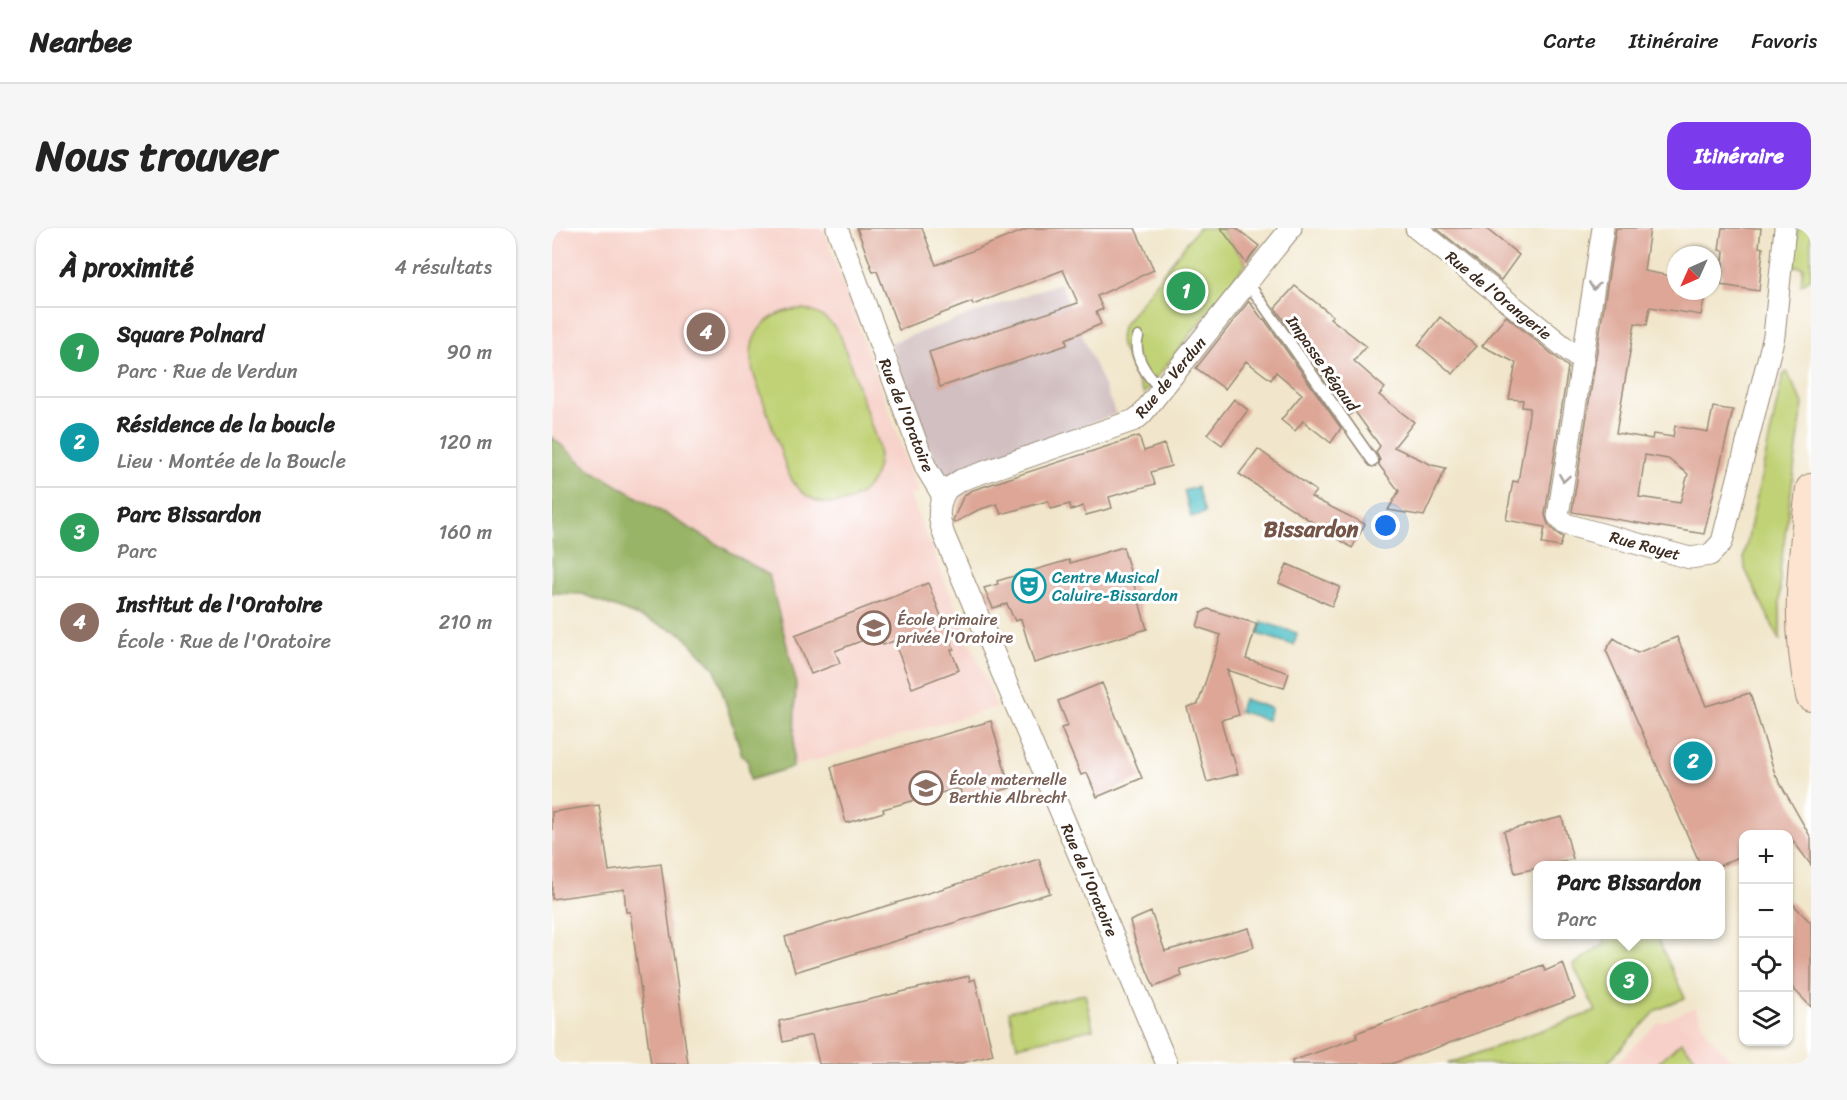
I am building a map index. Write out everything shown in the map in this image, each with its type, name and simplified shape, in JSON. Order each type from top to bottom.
[{"type":"main road","points":[[1811,489],[1801,576],[1800,615],[1811,696]]},
{"type":"street","name":"Rue de l'Oratoire","points":[[837,228],[926,468],[943,496],[939,507],[939,518],[944,535],[1167,1064]]},
{"type":"street","name":"Rue de Verdun","points":[[943,496],[947,489],[961,480],[1129,423],[1142,414],[1291,228]]},
{"type":"street","name":"Rue de l'Orangerie","points":[[1416,228],[1583,362]]},
{"type":"street","name":"Rue Royet","points":[[1603,228],[1558,516],[1565,524],[1690,558],[1710,555],[1722,542],[1774,336],[1784,238]]},
{"type":"lane","name":"Impasse Régaud","points":[[1248,283],[1374,461]]},
{"type":"lane","points":[[1138,337],[1136,341],[1140,361],[1154,383],[1162,389]]},
{"type":"shaded area","points":[[552,228],[823,228],[918,493],[910,496],[997,707],[793,767],[796,681],[588,468],[552,437]]},
{"type":"shaded area","points":[[1060,283],[1116,414],[941,477],[890,343]]},
{"type":"shaded area","points":[[1695,1007],[1708,1034],[1735,1064],[1615,1064],[1657,1024]]},
{"type":"green space","points":[[1198,228],[1221,228],[1246,263],[1144,394],[1121,346],[1122,327]]},
{"type":"green space","points":[[1798,228],[1811,228],[1811,278],[1801,285],[1803,267],[1794,266]]},
{"type":"green space","points":[[803,309],[825,318],[841,337],[878,445],[878,466],[871,483],[859,495],[845,502],[828,503],[812,499],[798,488],[787,470],[752,367],[752,345],[760,328],[783,312]]},
{"type":"green space","points":[[1787,372],[1803,404],[1780,572],[1780,641],[1745,569],[1744,556],[1783,375]]},
{"type":"green space","points":[[552,437],[588,468],[769,575],[796,681],[793,767],[750,780],[748,762],[742,755],[715,669],[681,633],[582,594],[552,593]]},
{"type":"green space","points":[[1604,939],[1658,939],[1685,998],[1657,1010],[1606,1064],[1447,1064],[1596,1011],[1573,965],[1605,943]]},
{"type":"green space","points":[[1085,994],[1093,1029],[1017,1046],[1009,1011]]},
{"type":"green space","points":[[1681,1042],[1702,1064],[1657,1064]]},
{"type":"water","points":[[1197,487],[1205,513],[1191,517],[1184,491]]},
{"type":"water","points":[[1262,622],[1297,633],[1294,645],[1258,634]]},
{"type":"water","points":[[1243,699],[1271,708],[1267,720],[1239,711]]},
{"type":"building","points":[[857,228],[922,228],[936,265],[1030,228],[1135,228],[1154,270],[1097,296],[1103,309],[1096,312],[1101,324],[1066,339],[1067,345],[940,387],[929,352],[1078,303],[1063,270],[973,305],[972,302],[899,330],[877,271],[873,272]]},
{"type":"building","points":[[1221,228],[1236,228],[1259,246],[1246,263]]},
{"type":"building","points":[[1436,228],[1485,228],[1519,255],[1501,280]]},
{"type":"building","points":[[1616,228],[1650,228],[1644,271],[1667,275],[1667,300],[1704,300],[1701,315],[1650,307],[1647,325],[1635,323],[1616,433],[1652,439],[1653,434],[1673,437],[1675,426],[1708,432],[1713,407],[1733,410],[1704,534],[1572,512]],"holes":[[[1645,455],[1668,459],[1688,474],[1680,503],[1639,497]]]},
{"type":"building","points":[[1722,228],[1761,228],[1759,247],[1763,248],[1759,291],[1721,285],[1724,251],[1721,250]]},
{"type":"building","points":[[1295,286],[1333,316],[1330,318],[1366,346],[1354,361],[1385,388],[1379,395],[1414,422],[1394,447],[1432,465],[1446,468],[1424,516],[1388,510],[1399,491],[1379,465],[1380,460],[1376,452],[1380,446],[1354,410],[1350,415],[1275,308]]},
{"type":"building","points":[[1249,301],[1341,428],[1331,443],[1303,421],[1295,431],[1281,420],[1302,394],[1276,372],[1271,380],[1246,361],[1225,389],[1196,368]]},
{"type":"building","points":[[1506,316],[1568,367],[1545,515],[1548,524],[1563,537],[1560,547],[1542,544],[1545,527],[1506,520],[1513,481],[1518,482],[1530,408],[1522,407],[1523,400],[1509,399],[1516,363],[1482,346]]},
{"type":"building","points":[[1440,317],[1476,346],[1453,374],[1418,345]]},
{"type":"building","points":[[1234,399],[1248,410],[1222,445],[1207,434]]},
{"type":"building","points":[[1139,436],[1144,451],[1164,444],[1171,466],[1151,472],[1155,484],[1109,497],[1112,508],[1086,515],[1083,506],[1071,510],[1070,504],[1051,509],[1048,501],[1001,514],[997,504],[978,510],[954,523],[953,520],[963,497],[970,491]]},
{"type":"building","points":[[1258,449],[1316,491],[1311,497],[1365,524],[1352,548],[1239,474]]},
{"type":"building","points":[[1123,547],[1147,629],[1034,663],[1021,619],[1015,621],[1007,604],[993,608],[984,588],[998,584],[997,581]]},
{"type":"building","points":[[1287,564],[1340,587],[1332,606],[1279,583]]},
{"type":"building","points":[[928,583],[954,649],[951,650],[959,670],[912,688],[894,641],[883,645],[879,634],[835,651],[840,663],[811,674],[795,635]]},
{"type":"building","points":[[1208,609],[1257,624],[1246,659],[1289,673],[1284,688],[1227,670],[1239,715],[1221,720],[1238,774],[1207,782],[1187,707],[1198,704],[1221,635],[1197,627],[1201,613]]},
{"type":"building","points":[[1677,637],[1706,706],[1750,693],[1775,774],[1811,838],[1811,865],[1793,841],[1793,830],[1739,830],[1739,857],[1725,863],[1725,861],[1699,861],[1606,650],[1614,638],[1637,653]]},
{"type":"building","points":[[1102,683],[1142,778],[1097,797],[1087,773],[1081,775],[1061,728],[1068,726],[1058,701]]},
{"type":"building","points":[[991,721],[1010,788],[963,801],[960,789],[955,789],[883,809],[884,812],[846,823],[831,767]]},
{"type":"building","points":[[599,805],[609,871],[661,864],[688,1064],[651,1064],[630,912],[626,912],[624,889],[552,899],[552,812]]},
{"type":"building","points":[[1562,817],[1573,859],[1533,861],[1533,869],[1515,873],[1504,831]]},
{"type":"building","points":[[1039,859],[1050,893],[795,972],[785,937]]},
{"type":"building","points":[[1793,904],[1811,923],[1811,1007],[1793,988]]},
{"type":"building","points":[[1151,912],[1165,951],[1249,928],[1254,947],[1180,969],[1182,976],[1154,987],[1136,944],[1130,921]]},
{"type":"building","points":[[1563,963],[1575,998],[1391,1064],[1292,1064],[1292,1061],[1357,1038],[1356,1033],[1543,965],[1545,971]]},
{"type":"building","points":[[969,976],[970,981],[975,979],[993,1055],[957,1064],[819,1064],[812,1035],[783,1042],[779,1021]]},
{"type":"place","name":"Square Polnard","points":[[1186,291]]},
{"type":"place","name":"Institut de l'Oratoire","points":[[706,332]]},
{"type":"place","name":"Centre Musical Caluire-Bissardon","points":[[1029,586]]},
{"type":"place","name":"École primaire privée l'Oratoire","points":[[874,628]]},
{"type":"place","name":"Résidence de la boucle","points":[[1693,761]]},
{"type":"place","name":"École maternelle Berthie Albrecht","points":[[926,788]]},
{"type":"place","name":"Parc Bissardon","points":[[1629,981]]},
{"type":"district","name":"Bissardon","points":[[1311,529]]}]
